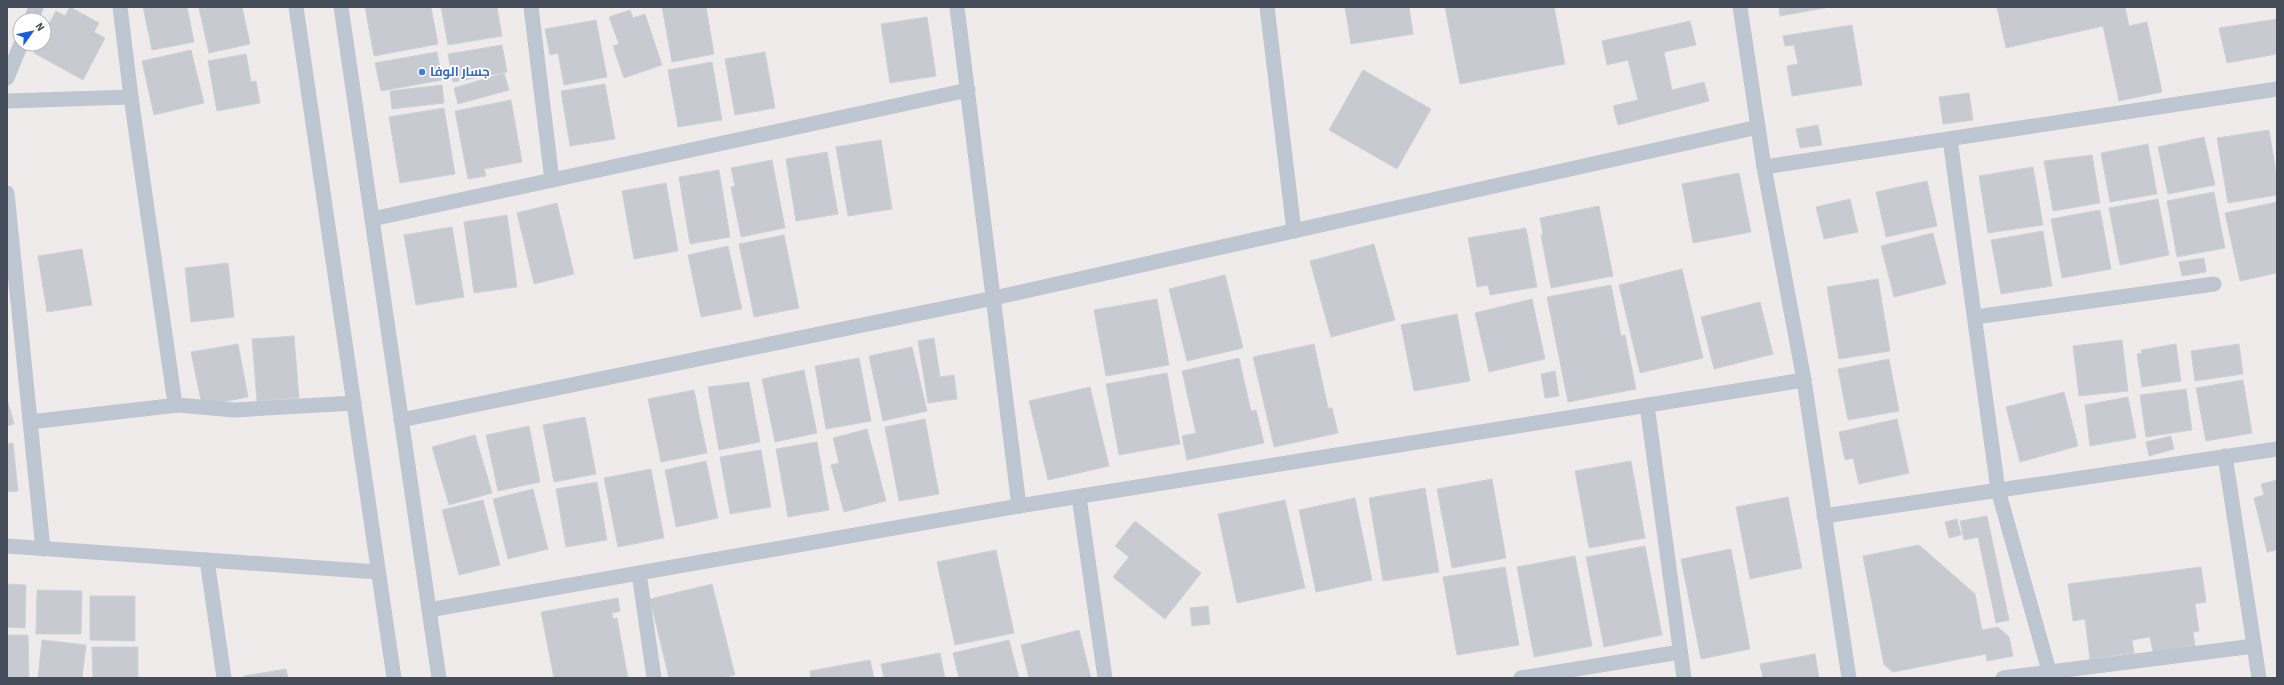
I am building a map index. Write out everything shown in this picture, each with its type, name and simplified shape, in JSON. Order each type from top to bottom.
[{"type":"street","points":[[120,7],[131,97],[174,397]]},
{"type":"street","points":[[296,7],[394,678]]},
{"type":"street","points":[[340,7],[439,678]]},
{"type":"street","points":[[531,7],[552,180]]},
{"type":"street","points":[[957,7],[1019,506]]},
{"type":"street","points":[[1267,7],[1294,231]]},
{"type":"street","points":[[1740,7],[1764,167],[1804,380],[1849,678]]},
{"type":"street","points":[[7,78],[18,52]]},
{"type":"street","points":[[1764,167],[2277,89]]},
{"type":"street","points":[[372,219],[968,90]]},
{"type":"street","points":[[7,101],[131,97]]},
{"type":"street","points":[[401,420],[994,298],[1758,127]]},
{"type":"street","points":[[1950,138],[1998,490],[2051,675]]},
{"type":"street","points":[[7,194],[9,242],[43,549]]},
{"type":"street","points":[[1975,318],[2214,284]]},
{"type":"street","points":[[429,610],[1019,506],[1804,380]]},
{"type":"street","points":[[30,422],[178,405],[234,410],[354,403]]},
{"type":"street","points":[[1648,405],[1684,678]]},
{"type":"street","points":[[1824,516],[2277,449]]},
{"type":"street","points":[[2225,456],[2259,678]]},
{"type":"street","points":[[1079,497],[1105,678]]},
{"type":"street","points":[[7,546],[378,572]]},
{"type":"street","points":[[207,560],[224,678]]},
{"type":"street","points":[[639,573],[654,678]]},
{"type":"street","points":[[2003,678],[2051,675],[2254,646]]},
{"type":"street","points":[[1521,678],[1680,652]]},
{"type":"building","points":[[70,7],[99,23],[94,32],[105,38],[83,80],[34,53],[52,52],[52,18],[56,11],[65,16]]},
{"type":"building","points":[[143,7],[187,7],[194,42],[152,50]]},
{"type":"building","points":[[242,7],[250,44],[209,53],[199,8]]},
{"type":"building","points":[[365,7],[431,7],[438,44],[374,56]]},
{"type":"building","points":[[441,7],[497,7],[502,36],[448,45]]},
{"type":"building","points":[[662,7],[706,7],[714,54],[672,62]]},
{"type":"building","points":[[1345,7],[1409,7],[1413,34],[1351,44]]},
{"type":"building","points":[[1445,7],[1554,7],[1565,64],[1460,84]]},
{"type":"building","points":[[1779,7],[1830,7],[1780,16]]},
{"type":"building","points":[[1997,7],[2125,7],[2129,26],[2147,22],[2162,92],[2119,101],[2103,26],[2006,48]]},
{"type":"building","points":[[630,10],[633,18],[645,14],[662,65],[624,78],[613,46],[619,44],[609,17]]},
{"type":"building","points":[[927,17],[936,76],[890,83],[881,24]]},
{"type":"building","points":[[2277,19],[2277,54],[2227,63],[2219,28]]},
{"type":"building","points":[[596,20],[607,77],[564,85],[558,53],[550,55],[545,29]]},
{"type":"building","points":[[1690,21],[1696,45],[1664,52],[1672,90],[1704,82],[1709,101],[1618,125],[1613,106],[1638,100],[1628,60],[1607,65],[1602,41]]},
{"type":"building","points":[[1852,25],[1862,85],[1792,96],[1787,66],[1798,64],[1794,45],[1785,46],[1783,36]]},
{"type":"building","points":[[502,45],[507,72],[453,82],[448,54]]},
{"type":"building","points":[[191,50],[204,103],[154,115],[142,61]]},
{"type":"building","points":[[437,52],[442,80],[381,91],[375,63]]},
{"type":"building","points":[[765,52],[775,108],[735,115],[725,59]]},
{"type":"building","points":[[246,54],[251,82],[256,81],[260,103],[217,111],[208,61]]},
{"type":"building","points":[[712,62],[722,120],[678,127],[668,70]]},
{"type":"building","points":[[1363,70],[1431,109],[1397,169],[1329,130]]},
{"type":"building","points":[[504,73],[509,90],[458,104],[454,88]]},
{"type":"building","points":[[605,84],[615,139],[570,146],[561,91]]},
{"type":"building","points":[[442,85],[444,103],[392,109],[390,91]]},
{"type":"building","points":[[1969,93],[1973,120],[1943,124],[1939,97]]},
{"type":"building","points":[[511,100],[522,162],[484,169],[486,176],[468,179],[455,111]]},
{"type":"building","points":[[444,108],[455,174],[400,183],[389,117]]},
{"type":"building","points":[[1818,125],[1822,145],[1800,148],[1796,129]]},
{"type":"building","points":[[2269,130],[2277,178],[2277,195],[2228,203],[2217,138]]},
{"type":"building","points":[[2204,137],[2215,185],[2168,194],[2158,147]]},
{"type":"building","points":[[881,140],[892,209],[848,216],[836,147]]},
{"type":"building","points":[[2148,144],[2157,194],[2110,202],[2101,153]]},
{"type":"building","points":[[827,152],[838,214],[796,221],[786,159]]},
{"type":"building","points":[[2092,155],[2100,203],[2053,211],[2044,161]]},
{"type":"building","points":[[772,160],[785,228],[741,237],[731,187],[735,186],[731,168]]},
{"type":"building","points":[[2033,167],[2043,225],[1988,233],[1979,176]]},
{"type":"building","points":[[719,170],[730,237],[690,244],[679,177]]},
{"type":"building","points":[[1739,173],[1751,232],[1693,243],[1682,184]]},
{"type":"building","points":[[1927,181],[1937,226],[1886,237],[1876,192]]},
{"type":"building","points":[[666,183],[678,251],[634,259],[622,191]]},
{"type":"building","points":[[2214,192],[2225,248],[2177,257],[2167,201]]},
{"type":"building","points":[[1850,199],[1858,232],[1824,239],[1816,207]]},
{"type":"building","points":[[2158,199],[2169,255],[2120,265],[2109,208]]},
{"type":"building","points":[[2277,202],[2277,273],[2240,281],[2225,213]]},
{"type":"building","points":[[557,203],[574,274],[534,284],[517,213]]},
{"type":"building","points":[[1599,206],[1613,276],[1551,288],[1541,235],[1543,234],[1540,218]]},
{"type":"building","points":[[2100,210],[2111,269],[2062,278],[2051,219]]},
{"type":"building","points":[[507,215],[517,287],[474,293],[464,222]]},
{"type":"building","points":[[452,227],[464,297],[416,305],[404,235]]},
{"type":"building","points":[[1526,228],[1537,287],[1490,295],[1488,285],[1477,287],[1468,238]]},
{"type":"building","points":[[2043,231],[2052,286],[2001,294],[1991,240]]},
{"type":"building","points":[[1933,233],[1946,284],[1894,297],[1881,246]]},
{"type":"building","points":[[784,235],[799,308],[754,317],[739,244]]},
{"type":"building","points":[[1374,244],[1395,320],[1331,337],[1310,261]]},
{"type":"building","points":[[728,246],[742,309],[701,317],[688,255]]},
{"type":"building","points":[[82,249],[92,305],[47,312],[38,256]]},
{"type":"building","points":[[2204,258],[2206,272],[2182,276],[2179,262]]},
{"type":"building","points":[[228,263],[234,317],[191,322],[185,268]]},
{"type":"building","points":[[1682,269],[1703,358],[1640,373],[1619,285]]},
{"type":"building","points":[[1225,275],[1243,348],[1187,361],[1169,289]]},
{"type":"building","points":[[1878,279],[1890,351],[1839,359],[1827,287]]},
{"type":"building","points":[[1611,285],[1621,336],[1625,335],[1636,389],[1568,402],[1547,297]]},
{"type":"building","points":[[1157,299],[1169,365],[1106,376],[1094,310]]},
{"type":"building","points":[[1532,299],[1545,359],[1489,372],[1475,313]]},
{"type":"building","points":[[1760,302],[1773,354],[1714,369],[1701,317]]},
{"type":"building","points":[[1457,314],[1470,381],[1414,391],[1401,325]]},
{"type":"building","points":[[294,336],[299,398],[257,401],[252,339]]},
{"type":"building","points":[[934,338],[940,377],[954,375],[957,399],[928,403],[918,341]]},
{"type":"building","points":[[2122,340],[2128,391],[2079,396],[2073,346]]},
{"type":"building","points":[[238,344],[248,397],[202,406],[191,352]]},
{"type":"building","points":[[1314,344],[1328,408],[1332,408],[1338,433],[1274,447],[1253,357]]},
{"type":"building","points":[[2176,344],[2181,381],[2142,387],[2137,354],[2142,353],[2141,350]]},
{"type":"building","points":[[2239,344],[2243,374],[2195,381],[2191,351]]},
{"type":"building","points":[[912,347],[927,411],[883,421],[869,356]]},
{"type":"building","points":[[859,358],[871,421],[826,429],[815,366]]},
{"type":"building","points":[[1239,358],[1251,411],[1256,410],[1264,443],[1187,460],[1182,436],[1196,433],[1182,371]]},
{"type":"building","points":[[1889,359],[1899,411],[1848,420],[1838,369]]},
{"type":"building","points":[[804,370],[817,433],[775,442],[762,379]]},
{"type":"building","points":[[1555,371],[1559,396],[1545,398],[1541,374]]},
{"type":"building","points":[[1167,373],[1180,444],[1119,455],[1106,384]]},
{"type":"building","points":[[2243,380],[2252,433],[2206,441],[2196,388]]},
{"type":"building","points":[[749,382],[760,442],[719,450],[708,387]]},
{"type":"building","points":[[1090,387],[1109,466],[1048,480],[1029,401]]},
{"type":"building","points":[[2186,389],[2192,430],[2146,437],[2140,395]]},
{"type":"building","points":[[694,390],[707,453],[661,462],[648,399]]},
{"type":"building","points":[[2064,392],[2078,446],[2020,462],[2006,407]]},
{"type":"building","points":[[2128,397],[2136,438],[2090,446],[2085,405]]},
{"type":"building","points":[[7,399],[14,424],[7,426]]},
{"type":"building","points":[[585,417],[596,474],[554,482],[543,425]]},
{"type":"building","points":[[925,419],[939,494],[899,501],[885,427]]},
{"type":"building","points":[[1897,419],[1909,473],[1859,484],[1853,458],[1845,460],[1839,432]]},
{"type":"building","points":[[529,426],[540,482],[498,491],[486,435]]},
{"type":"building","points":[[867,429],[886,501],[844,512],[831,465],[839,463],[833,438]]},
{"type":"building","points":[[475,435],[492,493],[449,505],[432,447]]},
{"type":"building","points":[[2171,436],[2174,449],[2149,456],[2146,442]]},
{"type":"building","points":[[817,442],[829,510],[788,517],[776,449]]},
{"type":"building","points":[[13,443],[18,491],[7,492],[7,444]]},
{"type":"building","points":[[761,450],[771,507],[730,514],[720,457]]},
{"type":"building","points":[[706,461],[718,518],[676,527],[665,470]]},
{"type":"building","points":[[1631,461],[1645,538],[1589,548],[1575,471]]},
{"type":"building","points":[[651,469],[664,538],[618,547],[604,478]]},
{"type":"building","points":[[1492,479],[1506,558],[1452,568],[1437,489]]},
{"type":"building","points":[[2277,480],[2277,550],[2267,552],[2254,498],[2264,495],[2261,484]]},
{"type":"building","points":[[597,482],[607,540],[566,547],[556,489]]},
{"type":"building","points":[[1425,488],[1439,572],[1383,581],[1369,498]]},
{"type":"building","points":[[533,489],[548,549],[508,559],[493,499]]},
{"type":"building","points":[[1788,497],[1802,568],[1750,579],[1736,507]]},
{"type":"building","points":[[1355,498],[1372,580],[1316,592],[1299,510]]},
{"type":"building","points":[[483,500],[500,565],[459,575],[442,510]]},
{"type":"building","points":[[1285,500],[1305,588],[1237,603],[1218,514]]},
{"type":"building","points":[[1987,516],[2009,620],[1996,623],[1978,537],[1964,540],[1960,521]]},
{"type":"building","points":[[1957,519],[1961,535],[1949,538],[1945,522]]},
{"type":"building","points":[[1135,521],[1201,573],[1165,619],[1113,577],[1129,557],[1115,546]]},
{"type":"building","points":[[1919,545],[1975,594],[1982,630],[1998,627],[2009,637],[2013,656],[1987,661],[1986,654],[1893,672],[1884,665],[1863,556]]},
{"type":"building","points":[[1645,546],[1662,635],[1604,647],[1586,557]]},
{"type":"building","points":[[1731,549],[1750,649],[1701,659],[1681,559]]},
{"type":"building","points":[[996,550],[1014,633],[955,645],[937,562]]},
{"type":"building","points":[[1575,556],[1592,646],[1534,657],[1517,567]]},
{"type":"building","points":[[1505,567],[1519,645],[1457,655],[1443,577]]},
{"type":"building","points":[[2201,567],[2206,602],[2195,604],[2199,631],[2193,632],[2195,646],[2153,652],[2150,637],[2132,640],[2134,653],[2090,659],[2085,619],[2073,621],[2068,584]]},
{"type":"building","points":[[7,584],[26,585],[25,628],[7,627]]},
{"type":"building","points":[[712,584],[735,675],[721,678],[669,678],[650,599]]},
{"type":"building","points":[[37,590],[82,591],[81,634],[36,634]]},
{"type":"building","points":[[90,596],[135,596],[135,641],[90,640]]},
{"type":"building","points":[[618,598],[620,611],[612,613],[613,619],[617,618],[628,678],[554,678],[541,612]]},
{"type":"building","points":[[1208,606],[1210,624],[1192,626],[1190,608]]},
{"type":"building","points":[[1079,630],[1091,678],[1029,678],[1021,645]]},
{"type":"building","points":[[7,635],[28,635],[29,678],[7,678]]},
{"type":"building","points":[[42,640],[86,645],[82,678],[38,678]]},
{"type":"building","points":[[1009,640],[1019,678],[959,678],[953,653]]},
{"type":"building","points":[[92,647],[138,647],[138,678],[93,678]]},
{"type":"building","points":[[940,653],[945,678],[884,678],[881,664]]},
{"type":"building","points":[[1815,654],[1819,678],[1763,678],[1760,664]]},
{"type":"building","points":[[870,660],[874,678],[811,678],[810,671]]},
{"type":"building","points":[[286,669],[288,678],[245,678],[244,676]]},
{"type":"place","name":"جسار الوفا","points":[[422,72]]}]
